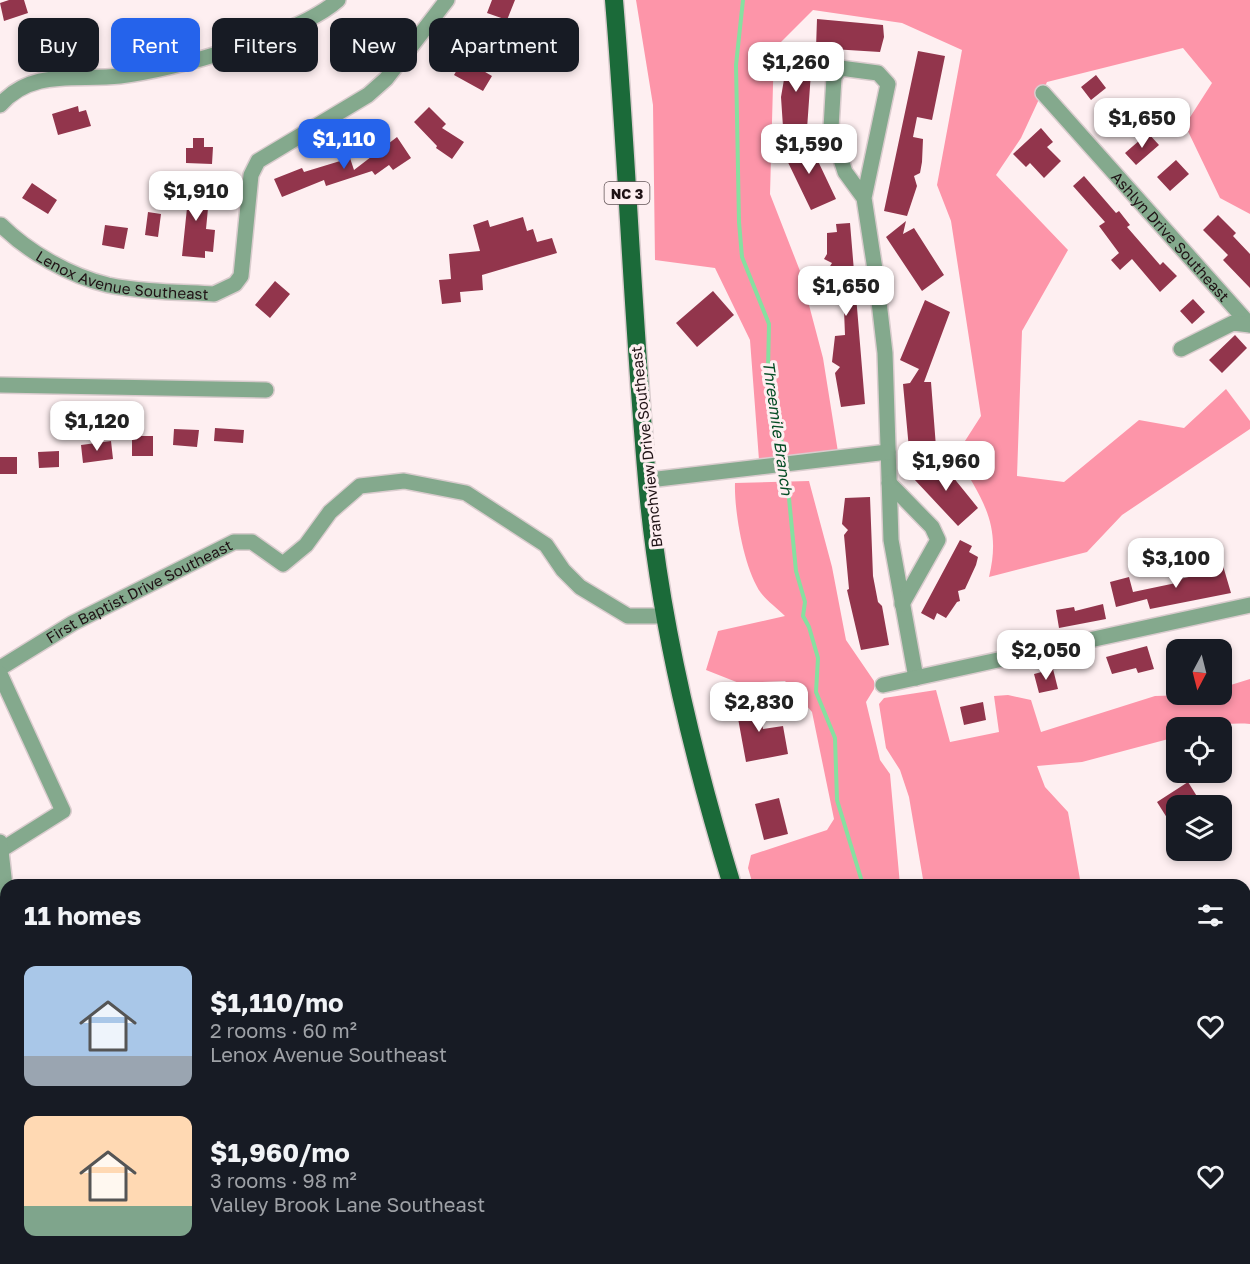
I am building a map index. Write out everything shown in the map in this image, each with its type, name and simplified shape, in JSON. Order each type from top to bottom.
[{"type":"main road","name":"Branchview Drive Southeast","points":[[614,0],[624,123],[640,407],[649,480],[649,499],[666,616],[697,762],[730,879]]},
{"type":"street","points":[[0,105],[18,89],[43,79],[119,76],[165,68],[250,43],[300,25],[338,0]]},
{"type":"street","name":"Lenox Avenue Southeast","points":[[0,227],[46,258],[107,285],[214,294],[225,290],[235,284],[241,276],[251,175],[258,161],[368,95],[386,78],[447,0]]},
{"type":"street","points":[[864,198],[845,172],[831,128],[834,77],[840,68],[878,73],[888,84],[864,198],[885,353],[891,540],[916,678]]},
{"type":"street","name":"Ashlyn Drive Southeast","points":[[1043,93],[1250,325]]},
{"type":"street","points":[[1181,349],[1233,323],[1250,325]]},
{"type":"street","points":[[0,385],[266,390]]},
{"type":"street","points":[[649,480],[888,452]]},
{"type":"street","name":"First Baptist Drive Southeast","points":[[0,668],[73,623],[234,542],[252,542],[283,564],[306,545],[330,512],[360,486],[404,481],[466,493],[546,545],[562,570],[580,587],[628,616],[666,616]]},
{"type":"street","points":[[889,483],[932,527],[938,540],[902,604]]},
{"type":"street","points":[[884,685],[1250,605]]},
{"type":"street","points":[[0,674],[63,811],[1,846],[4,879]]},
{"type":"shaded area","points":[[636,0],[1250,0],[1250,214],[1220,198],[1185,125],[1212,83],[1183,48],[1047,82],[1021,138],[996,175],[1068,250],[1022,331],[1017,476],[1064,482],[1139,420],[1184,428],[1226,389],[1250,421],[1250,429],[1122,515],[1087,552],[989,577],[993,542],[991,527],[981,499],[956,455],[981,416],[951,221],[937,185],[962,50],[902,23],[813,10],[774,49],[770,194],[800,271],[823,358],[838,452],[759,460],[750,340],[715,268],[655,260],[653,105]]},
{"type":"shaded area","points":[[809,481],[832,567],[846,640],[874,681],[874,689],[866,702],[880,760],[890,774],[899,879],[751,879],[748,868],[751,855],[827,830],[834,819],[812,712],[785,681],[739,683],[706,670],[718,631],[785,616],[761,593],[750,570],[738,524],[735,483]]},
{"type":"shaded area","points":[[1250,679],[1250,724],[1232,724],[1232,717],[1166,717],[1166,740],[1082,762],[1037,766],[1045,787],[1068,812],[1080,879],[923,879],[909,797],[900,770],[886,748],[879,704],[884,698],[936,690],[950,742],[999,732],[994,696],[1008,695],[1031,700],[1041,732],[1155,696],[1166,696],[1166,705],[1232,705],[1232,685]]},
{"type":"building","points":[[9,0],[24,0],[28,13],[4,21],[0,3]]},
{"type":"building","points":[[492,0],[515,0],[508,18],[487,13]]},
{"type":"building","points":[[817,19],[883,25],[884,37],[880,52],[816,48]]},
{"type":"building","points":[[918,51],[945,56],[932,120],[917,117],[913,137],[923,139],[922,162],[920,173],[914,176],[917,186],[907,216],[884,211]]},
{"type":"building","points":[[788,56],[812,58],[807,129],[783,127],[781,97]]},
{"type":"building","points":[[456,72],[485,72],[492,76],[483,91],[454,75]]},
{"type":"building","points":[[1096,75],[1106,88],[1091,100],[1081,87]]},
{"type":"building","points":[[78,106],[79,112],[86,110],[91,126],[58,135],[52,114]]},
{"type":"building","points":[[429,107],[446,124],[442,128],[464,142],[452,159],[436,148],[437,146],[414,122]]},
{"type":"building","points":[[1041,128],[1053,142],[1047,147],[1061,161],[1044,178],[1030,163],[1026,167],[1013,154]]},
{"type":"building","points":[[1148,133],[1159,145],[1136,165],[1125,153]]},
{"type":"building","points":[[397,137],[411,158],[393,170],[389,165],[375,175],[372,171],[326,186],[324,180],[282,197],[274,179],[302,168],[304,172],[350,158],[354,170]]},
{"type":"building","points":[[193,138],[204,138],[204,147],[213,147],[212,164],[186,163],[186,148],[193,148]]},
{"type":"building","points":[[807,138],[836,199],[811,210],[783,152]]},
{"type":"building","points":[[1176,160],[1189,174],[1170,191],[1157,177]]},
{"type":"building","points":[[1084,176],[1116,213],[1119,211],[1130,225],[1127,227],[1160,265],[1163,262],[1177,276],[1160,292],[1132,259],[1120,270],[1111,260],[1119,253],[1099,226],[1105,222],[1073,186]]},
{"type":"building","points":[[32,183],[57,200],[48,214],[22,198]]},
{"type":"building","points":[[188,186],[210,188],[206,229],[215,230],[213,252],[205,251],[205,258],[182,256],[187,208],[175,207],[177,193],[187,193]]},
{"type":"building","points":[[148,212],[161,214],[158,237],[145,235]]},
{"type":"building","points":[[1218,215],[1236,233],[1233,236],[1250,254],[1250,288],[1223,260],[1228,255],[1203,230]]},
{"type":"building","points":[[523,217],[527,231],[533,229],[537,242],[552,238],[557,253],[482,275],[483,290],[460,292],[461,302],[442,304],[439,280],[451,279],[449,254],[480,251],[473,225],[488,220],[490,227]]},
{"type":"building","points":[[906,221],[903,234],[914,228],[944,275],[922,291],[886,237]]},
{"type":"building","points":[[850,223],[865,404],[841,407],[835,373],[840,367],[832,362],[835,336],[845,335],[844,310],[843,303],[833,304],[827,271],[832,263],[824,259],[827,254],[827,233],[837,232],[836,224]]},
{"type":"building","points":[[105,225],[128,228],[124,249],[102,245]]},
{"type":"building","points":[[275,281],[290,294],[270,318],[255,305]]},
{"type":"building","points":[[713,291],[734,315],[697,347],[676,323]]},
{"type":"building","points":[[1193,299],[1205,312],[1192,324],[1180,311]]},
{"type":"building","points":[[925,300],[950,312],[924,382],[931,382],[936,447],[909,449],[903,384],[910,383],[919,369],[900,360]]},
{"type":"building","points":[[1235,335],[1247,348],[1222,373],[1209,360]]},
{"type":"building","points":[[215,428],[244,430],[243,443],[214,441]]},
{"type":"building","points":[[174,429],[199,430],[197,447],[173,445]]},
{"type":"building","points":[[132,436],[153,436],[153,456],[132,456]]},
{"type":"building","points":[[111,441],[113,459],[83,463],[81,445]]},
{"type":"building","points":[[59,451],[59,467],[39,468],[38,452]]},
{"type":"building","points":[[936,456],[978,508],[958,526],[914,479]]},
{"type":"building","points":[[0,457],[17,457],[17,474],[0,474]]},
{"type":"building","points":[[870,497],[873,576],[878,602],[882,606],[889,645],[861,650],[847,590],[849,589],[844,535],[848,530],[842,524],[845,498]]},
{"type":"building","points":[[960,540],[972,546],[969,552],[978,557],[976,565],[965,589],[958,591],[960,601],[946,618],[937,613],[934,620],[921,613]]},
{"type":"building","points":[[1221,559],[1231,593],[1150,609],[1147,599],[1116,607],[1110,582],[1129,577],[1133,592],[1176,583],[1175,580],[1207,573],[1205,563]]},
{"type":"building","points":[[1103,604],[1106,619],[1059,628],[1056,610],[1074,607],[1075,611]]},
{"type":"building","points":[[1147,646],[1154,669],[1138,673],[1136,668],[1112,674],[1106,657]]},
{"type":"building","points":[[1053,669],[1058,689],[1039,693],[1034,674]]},
{"type":"building","points":[[758,698],[763,729],[783,726],[788,754],[746,762],[735,702]]},
{"type":"building","points":[[983,702],[986,720],[964,725],[960,707]]},
{"type":"building","points":[[1189,783],[1196,795],[1168,795]]},
{"type":"building","points":[[1166,796],[1166,816],[1157,802]]},
{"type":"building","points":[[779,798],[788,834],[764,840],[755,804]]},
{"type":"waterway","name":"Threemile Branch","points":[[743,0],[736,65],[739,222],[742,257],[769,324],[768,371],[785,459]]},
{"type":"waterway","name":"Threemile Branch","points":[[786,467],[796,571],[805,602],[803,616],[809,627],[818,658],[816,692],[835,738],[837,800],[861,879]]}]
